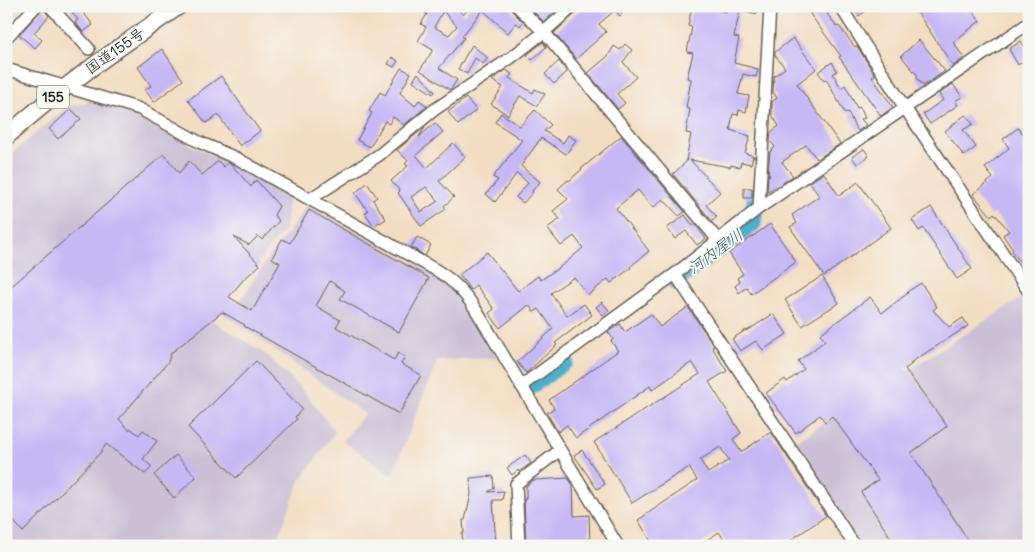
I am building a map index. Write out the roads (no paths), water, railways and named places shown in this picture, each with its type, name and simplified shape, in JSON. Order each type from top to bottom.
[{"type":"highway","name":"国道155号","points":[[6,137],[33,112],[65,87],[179,6]]},
{"type":"street","points":[[6,38],[36,6]]},
{"type":"street","points":[[50,6],[89,48]]},
{"type":"street","points":[[517,6],[544,32],[718,240]]},
{"type":"street","points":[[310,199],[379,155],[434,110],[512,57],[573,6]]},
{"type":"street","points":[[759,208],[770,6]]},
{"type":"street","points":[[840,6],[905,108],[1029,292]]},
{"type":"street","points":[[521,386],[675,274],[759,208],[1029,23]]},
{"type":"street","points":[[6,69],[146,112],[176,131],[238,159],[436,270],[453,282],[472,304],[618,546]]},
{"type":"street","points":[[675,274],[855,546]]},
{"type":"street","points":[[519,546],[516,484],[560,450]]},
{"type":"waterway","name":"河内屋川","points":[[675,281],[753,223],[756,197]]},
{"type":"waterway","name":"河内屋川","points":[[526,389],[565,361]]},
{"type":"waterway","points":[[6,540],[13,546]]}]
